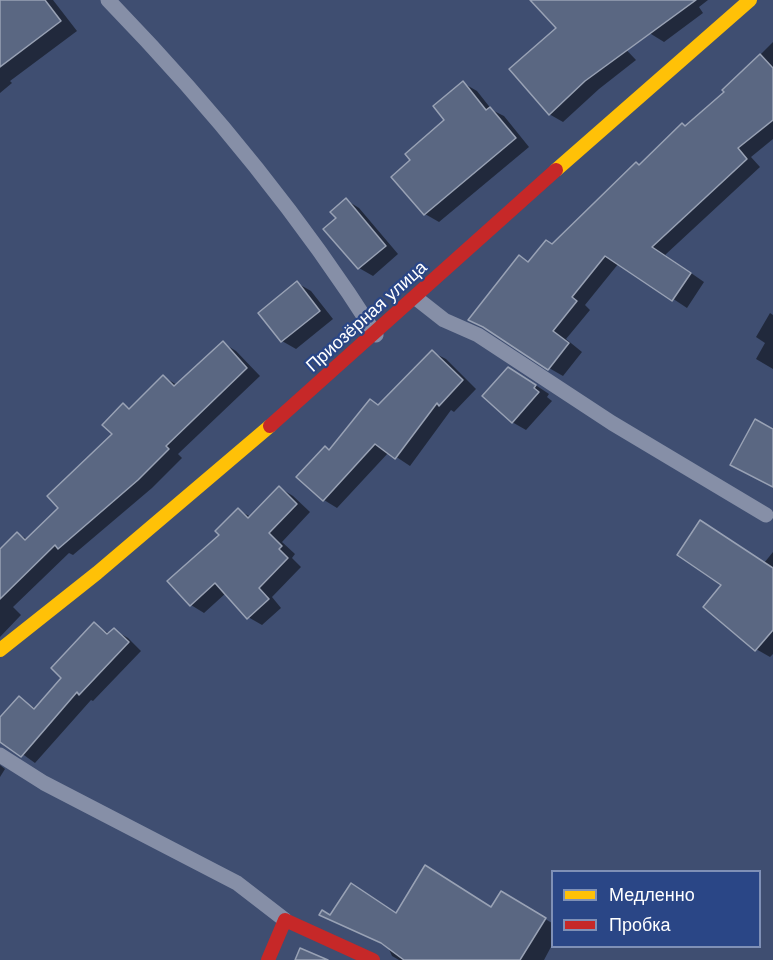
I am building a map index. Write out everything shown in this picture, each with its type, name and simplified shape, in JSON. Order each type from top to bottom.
[{"type":"street","name":"Приозёрная улица","points":[[0,650],[102,572],[376,335],[615,116],[750,0]]},
{"type":"street","points":[[268,960],[285,920],[373,960]]},
{"type":"lane","points":[[108,0],[201,98],[257,168],[339,276],[376,335]]},
{"type":"lane","points":[[416,298],[444,320],[478,335],[612,423],[766,515]]},
{"type":"lane","points":[[0,755],[44,783],[237,883],[285,920]]},
{"type":"building","points":[[0,0],[45,0],[61,21],[0,67]]},
{"type":"building","points":[[530,0],[696,0],[585,81],[549,115],[509,69],[556,28]]},
{"type":"building","points":[[760,54],[773,68],[773,120],[738,148],[747,159],[652,247],[691,273],[672,301],[605,256],[572,297],[577,301],[553,331],[569,343],[548,370],[483,327],[468,320],[519,255],[528,262],[546,240],[552,244],[636,162],[639,165],[682,123],[685,126],[724,92],[722,90]]},
{"type":"building","points":[[463,81],[486,110],[490,107],[516,138],[424,215],[391,177],[410,160],[405,154],[444,120],[433,106]]},
{"type":"building","points":[[346,198],[386,246],[358,269],[323,229],[336,218],[330,212]]},
{"type":"building","points":[[297,281],[320,311],[281,342],[258,313]]},
{"type":"building","points":[[223,341],[247,368],[166,446],[169,449],[138,480],[58,549],[55,545],[0,599],[0,549],[17,532],[25,540],[58,508],[47,496],[112,434],[102,425],[123,403],[129,409],[163,375],[174,386]]},
{"type":"building","points":[[432,350],[463,380],[439,406],[437,403],[395,459],[375,444],[323,501],[296,477],[325,446],[329,450],[370,399],[378,405]]},
{"type":"building","points":[[508,367],[536,385],[534,388],[539,392],[512,423],[482,396]]},
{"type":"building","points":[[755,419],[773,429],[773,487],[730,465]]},
{"type":"building","points":[[279,486],[297,504],[269,533],[282,546],[279,549],[288,558],[259,588],[269,599],[247,619],[215,583],[190,606],[167,581],[219,535],[215,531],[238,508],[248,518]]},
{"type":"building","points":[[700,520],[773,568],[773,630],[755,651],[703,607],[721,585],[677,555]]},
{"type":"building","points":[[94,622],[107,634],[114,628],[129,642],[79,695],[77,692],[21,757],[0,742],[0,717],[19,696],[34,709],[61,678],[51,668]]},
{"type":"building","points":[[425,865],[491,907],[501,891],[546,918],[520,960],[404,960],[381,943],[319,915],[322,910],[330,915],[351,883],[396,913]]},
{"type":"building","points":[[300,948],[328,960],[295,960]]},
{"type":"traffic: slow","points":[[556,170],[750,0]]},
{"type":"traffic: slow","points":[[0,650],[97,573],[270,426]]},
{"type":"traffic: jam","points":[[270,426],[556,170]]},
{"type":"traffic: jam","points":[[268,960],[285,920],[373,960]]}]
